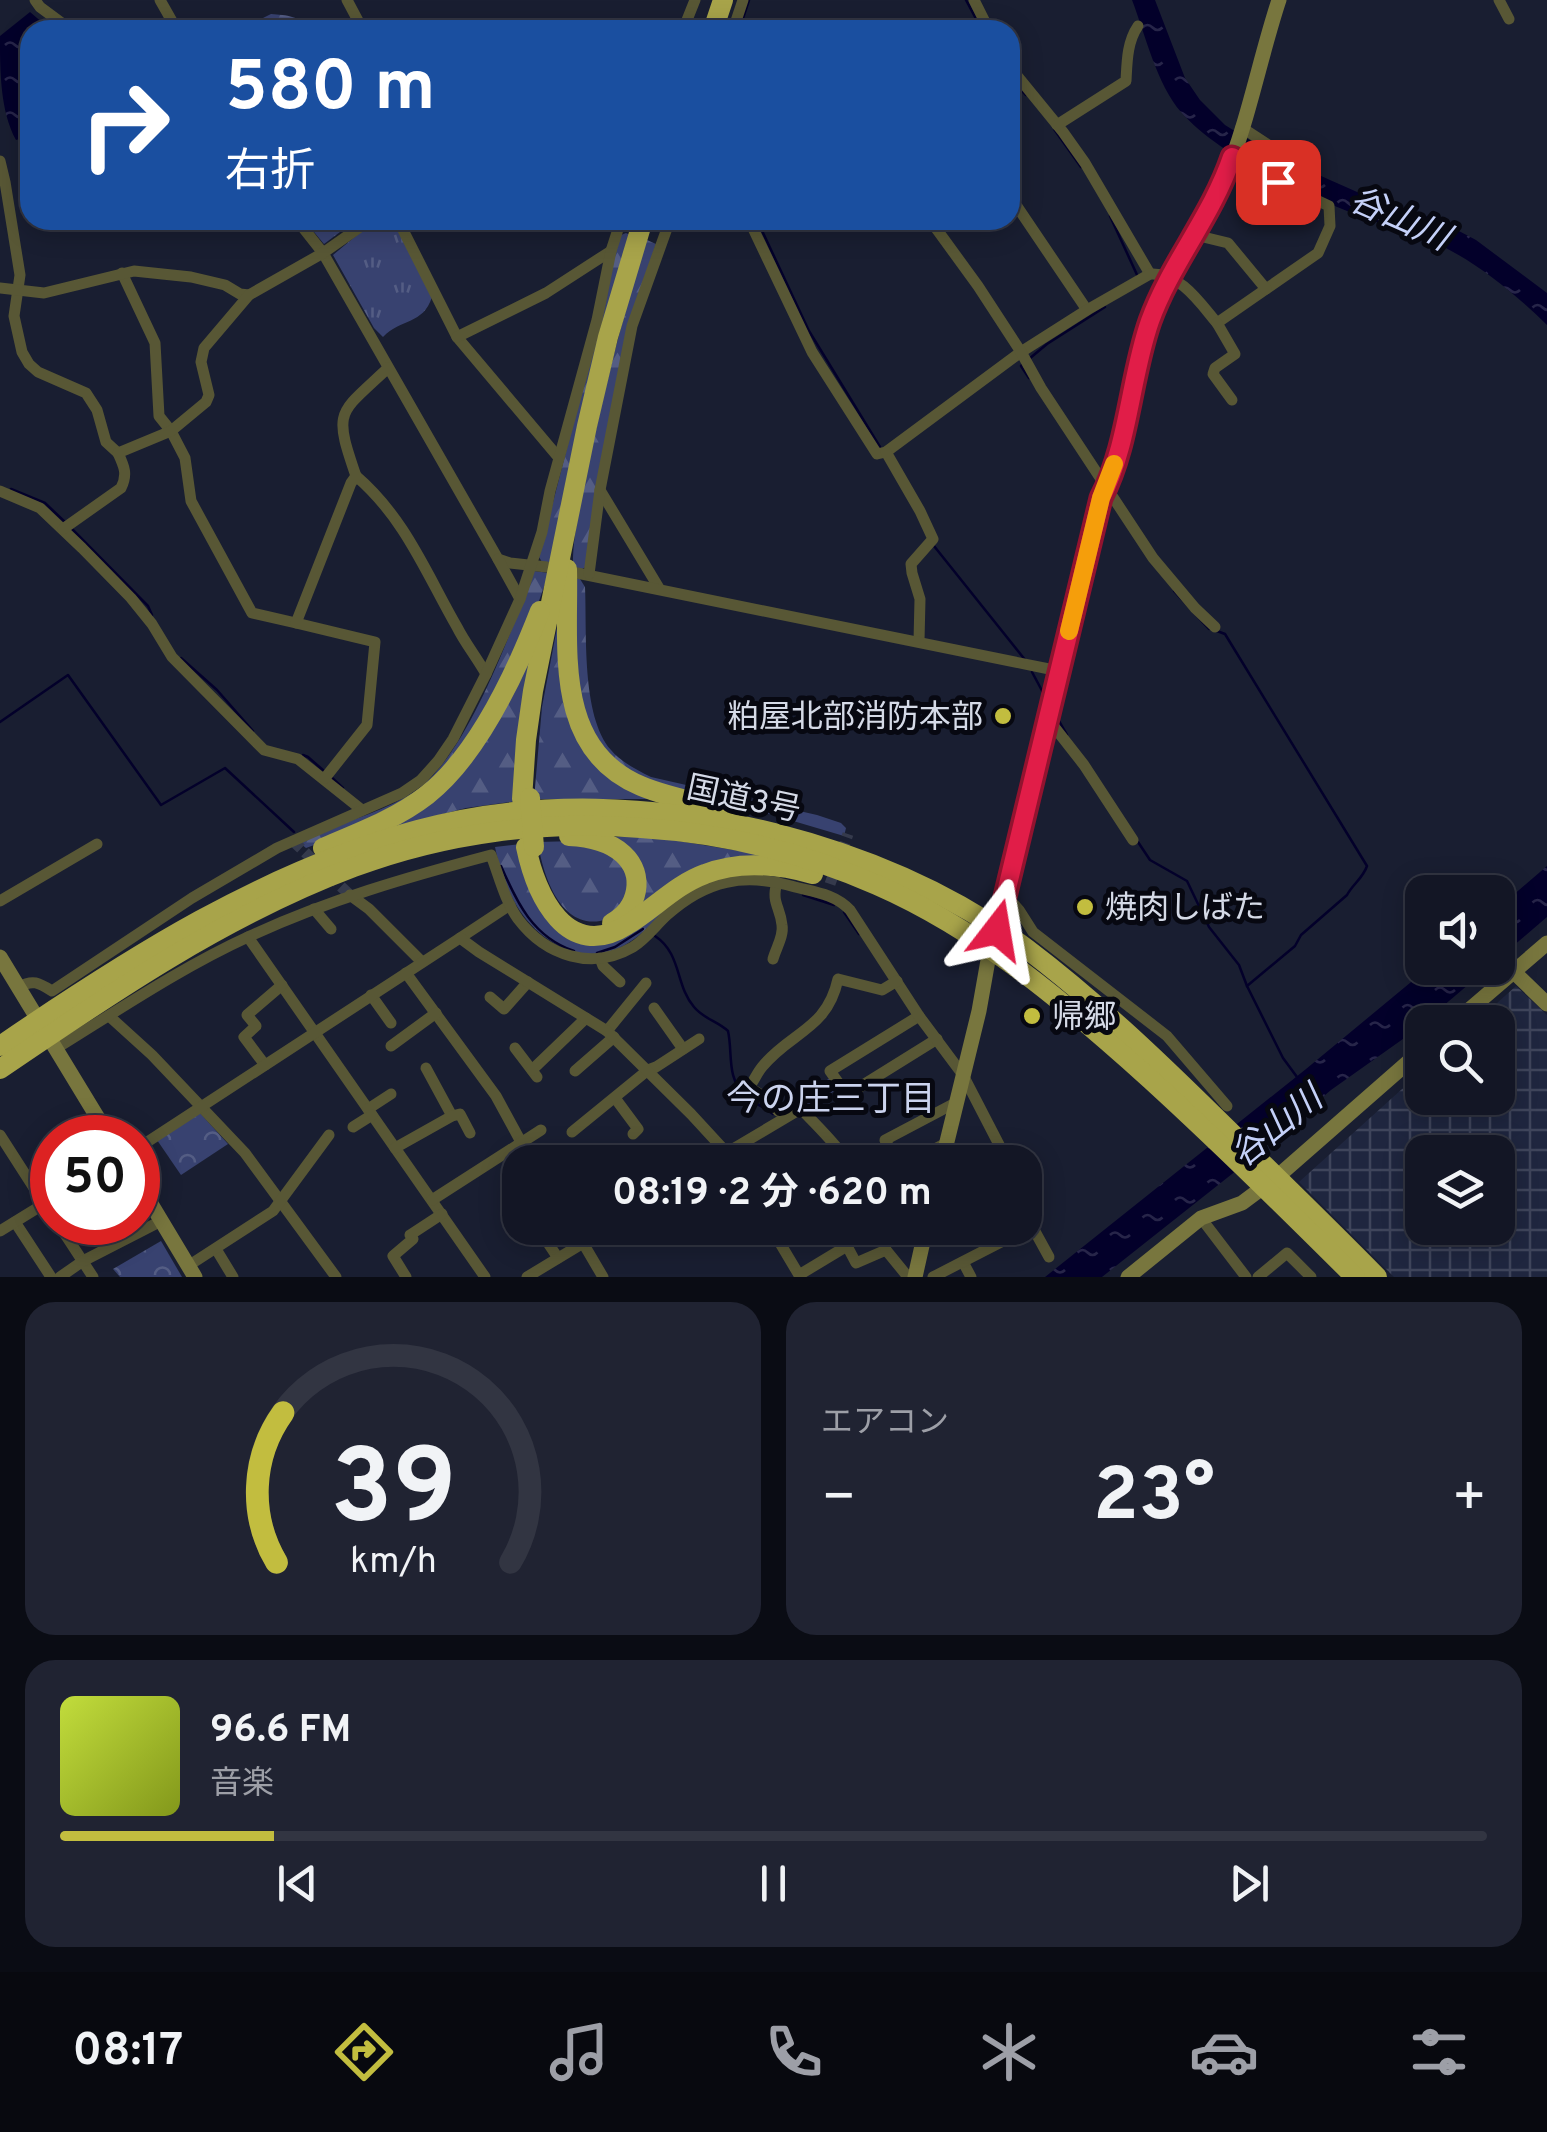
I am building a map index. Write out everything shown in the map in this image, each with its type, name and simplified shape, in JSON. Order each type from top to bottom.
[{"type":"highway","points":[[704,20],[720,0]]},
{"type":"highway","points":[[639,230],[561,564],[526,740],[526,799],[534,882],[552,913],[572,930],[592,936],[618,930],[703,874],[734,866],[774,866],[878,886]]},
{"type":"highway","points":[[561,564],[571,694],[593,748],[614,770],[640,786],[762,819],[800,840]]},
{"type":"highway","points":[[237,901],[266,875],[396,815],[440,784],[488,720],[561,564]]},
{"type":"highway","name":"国道3号","points":[[0,1046],[48,1034],[113,970],[237,901],[322,862],[420,829],[554,810],[645,810],[733,823],[829,848],[907,878],[994,939],[1062,1002],[1215,1118],[1354,1277]]},
{"type":"highway","name":"国道3号","points":[[0,1069],[178,952],[248,914],[326,878],[388,856],[509,830],[591,825],[656,829],[768,848],[878,886],[956,926],[994,939]]},
{"type":"highway","points":[[444,842],[542,836],[592,839],[620,851],[631,864],[637,880],[631,906],[619,919],[600,926],[573,921],[548,894],[530,847]]},
{"type":"highway","name":"国道3号","points":[[1264,1175],[1377,1277]]},
{"type":"main road","points":[[946,1143],[1101,498],[1146,334],[1169,276],[1213,203],[1232,156],[1279,0]]},
{"type":"main road","points":[[1515,971],[1547,943]]},
{"type":"main road","points":[[0,957],[96,1115]]},
{"type":"main road","points":[[1515,973],[1547,1004]]},
{"type":"main road","points":[[1474,1005],[1498,985]]},
{"type":"main road","points":[[1139,1274],[1202,1218],[1242,1203],[1264,1175],[1405,1063]]},
{"type":"main road","points":[[161,1221],[192,1271]]},
{"type":"main road","points":[[912,1277],[921,1245]]},
{"type":"street","points":[[35,0],[58,20]]},
{"type":"street","points":[[1499,0],[1509,19]]},
{"type":"street","points":[[1057,124],[1126,81],[1128,48],[1138,26]]},
{"type":"street","points":[[1020,81],[1085,163],[1150,274]]},
{"type":"street","points":[[1241,127],[1297,162]]},
{"type":"street","points":[[1217,323],[1318,253],[1330,226],[1329,206],[1232,156]]},
{"type":"street","points":[[0,161],[20,274],[14,316],[22,352],[38,372],[86,393],[98,410],[106,442],[126,468],[121,488],[63,529]]},
{"type":"street","points":[[1020,211],[1087,310]]},
{"type":"street","points":[[305,230],[323,253],[520,598]]},
{"type":"street","points":[[118,453],[171,432],[206,402],[208,395],[201,369],[204,348],[249,295],[356,230]]},
{"type":"street","points":[[403,230],[458,337],[559,458]]},
{"type":"street","points":[[458,337],[546,293],[611,251],[634,230]]},
{"type":"street","points":[[589,574],[600,490],[632,326],[640,230]]},
{"type":"street","points":[[754,230],[812,352],[877,454],[886,452],[1021,352],[1156,273],[1169,276],[1194,296],[1217,323],[1235,354],[1214,374],[1232,400]]},
{"type":"street","points":[[937,230],[1021,352],[1153,558],[1215,627]]},
{"type":"street","points":[[1195,235],[1228,243],[1266,289]]},
{"type":"street","points":[[18,987],[36,982],[52,991],[192,898],[277,848],[402,793],[438,761],[486,674],[520,598],[542,532],[611,251]]},
{"type":"street","points":[[0,288],[44,293],[134,271],[191,276],[249,295]]},
{"type":"street","points":[[122,272],[155,342],[159,416],[185,458],[191,501],[252,612],[375,642],[367,724],[325,778]]},
{"type":"street","points":[[388,368],[348,406],[342,417],[342,430],[356,476],[392,513],[486,674]]},
{"type":"street","points":[[886,452],[933,539],[912,564],[920,598],[919,641]]},
{"type":"street","points":[[296,622],[356,476]]},
{"type":"street","points":[[600,490],[659,588]]},
{"type":"street","points":[[0,491],[40,508],[63,529],[132,598],[172,657],[264,750],[298,759],[362,810]]},
{"type":"street","points":[[498,559],[510,563],[561,564],[589,574],[1059,671]]},
{"type":"street","points":[[1048,720],[1084,764],[1133,840]]},
{"type":"street","points":[[0,901],[97,844]]},
{"type":"street","points":[[48,1034],[110,1016],[174,976],[314,908],[392,881],[491,856],[519,920],[553,950],[570,958],[600,958],[635,946],[691,895],[705,889],[741,878],[776,882],[828,889],[850,910],[963,1075],[999,1145]]},
{"type":"street","points":[[773,959],[783,931],[773,896],[776,882]]},
{"type":"street","points":[[350,895],[422,962]]},
{"type":"street","points":[[1006,896],[1033,932],[1167,1036],[1215,1118]]},
{"type":"street","points":[[160,1133],[510,905]]},
{"type":"street","points":[[314,908],[331,929]]},
{"type":"street","points":[[248,937],[485,1277]]},
{"type":"street","points":[[460,938],[611,1034],[718,1145]]},
{"type":"street","points":[[600,958],[620,982]]},
{"type":"street","points":[[406,972],[496,1096],[521,1142]]},
{"type":"street","points":[[778,1111],[749,1088],[764,1065],[823,1015],[838,979],[882,990],[896,982]]},
{"type":"street","points":[[490,997],[504,1009],[528,982]]},
{"type":"street","points":[[575,1071],[611,1034],[646,983]]},
{"type":"street","points":[[264,1065],[244,1037],[256,1026],[247,1014],[282,985]]},
{"type":"street","points":[[372,995],[392,1023]]},
{"type":"street","points":[[654,1008],[684,1048]]},
{"type":"street","points":[[391,1046],[436,1014]]},
{"type":"street","points":[[110,1016],[246,1152],[336,1277]]},
{"type":"street","points":[[919,1016],[830,1071],[847,1095],[937,1039]]},
{"type":"street","points":[[514,1048],[535,1074],[586,1018]]},
{"type":"street","points":[[572,1132],[648,1070],[699,1038]]},
{"type":"street","points":[[426,1068],[452,1116]]},
{"type":"street","points":[[354,1127],[392,1094]]},
{"type":"street","points":[[614,1098],[638,1129],[633,1134]]},
{"type":"street","points":[[888,1145],[885,1140],[957,1102]]},
{"type":"street","points":[[746,1145],[797,1112],[804,1112],[835,1145]]},
{"type":"street","points":[[395,1148],[460,1114],[470,1133]]},
{"type":"street","points":[[432,1200],[542,1130]]},
{"type":"street","points":[[0,1135],[30,1176]]},
{"type":"street","points":[[192,1271],[216,1249],[272,1212],[329,1135]]},
{"type":"street","points":[[942,1145],[946,1143]]},
{"type":"street","points":[[0,1231],[30,1212]]},
{"type":"street","points":[[406,1277],[392,1256],[414,1240],[410,1235],[442,1214]]},
{"type":"street","points":[[1202,1218],[1246,1277]]},
{"type":"street","points":[[60,1277],[161,1221]]},
{"type":"street","points":[[15,1222],[51,1277]]},
{"type":"street","points":[[1042,1244],[1049,1256]]},
{"type":"street","points":[[72,1245],[94,1277]]},
{"type":"street","points":[[546,1245],[553,1261],[554,1277]]},
{"type":"street","points":[[527,1277],[580,1245]]},
{"type":"street","points":[[584,1245],[603,1277]]},
{"type":"street","points":[[781,1245],[798,1276],[847,1246],[856,1263],[886,1250]]},
{"type":"street","points":[[884,1245],[912,1277]]},
{"type":"street","points":[[933,1277],[996,1245]]},
{"type":"street","points":[[216,1249],[233,1277]]},
{"type":"street","points":[[1258,1277],[1287,1253],[1312,1277]]},
{"type":"street","points":[[964,1262],[970,1277]]},
{"type":"shaded area","points":[[1516,986],[1547,1015],[1547,1277],[1394,1277],[1299,1182],[1405,1086],[1405,1115],[1515,1115],[1515,1005],[1495,1005]]},
{"type":"green space","points":[[271,14],[300,20],[259,20]]},
{"type":"green space","points":[[312,230],[343,230],[324,244]]},
{"type":"green space","points":[[363,230],[399,230],[432,297],[428,306],[383,337],[333,255]]},
{"type":"green space","points":[[626,233],[634,237],[552,564],[542,562],[539,557],[619,236]]},
{"type":"green space","points":[[647,240],[656,244],[635,306],[586,567],[573,568],[578,517],[601,409]]},
{"type":"green space","points":[[534,571],[549,573],[530,626],[488,710],[432,785],[328,840],[306,848],[301,844],[307,837],[401,799],[433,775],[452,751],[485,691]]},
{"type":"green space","points":[[573,578],[580,579],[585,587],[588,672],[595,716],[601,735],[615,754],[651,777],[841,823],[846,828],[844,836],[681,794],[616,767],[578,707]]},
{"type":"green space","points":[[560,612],[572,712],[649,799],[534,799],[542,707]]},
{"type":"green space","points":[[542,615],[518,801],[466,808],[370,833],[434,794]]},
{"type":"green space","points":[[642,835],[764,855],[636,915],[641,892],[600,838]]},
{"type":"green space","points":[[576,841],[609,850],[630,875],[626,904],[600,921],[586,921],[563,907],[544,868],[538,842]]},
{"type":"green space","points":[[521,844],[579,937],[684,890],[652,924],[624,945],[600,954],[576,952],[544,937],[512,897],[495,847]]},
{"type":"green space","points":[[830,1078],[837,1089],[806,1111],[802,1107],[807,1093]]},
{"type":"green space","points":[[200,1113],[228,1144],[181,1175],[160,1144],[160,1138]]},
{"type":"green space","points":[[160,1242],[182,1277],[120,1277],[113,1269],[160,1245]]},
{"type":"water","name":"谷山川","points":[[1132,0],[1155,0],[1185,78],[1225,125],[1269,152],[1330,180],[1440,221],[1476,240],[1547,293],[1547,325],[1499,282],[1458,255],[1425,238],[1318,199],[1218,145],[1181,112],[1165,88]]},
{"type":"water","points":[[30,12],[39,20],[20,20]]},
{"type":"water","points":[[20,20],[20,139],[16,140],[4,103],[0,36]]},
{"type":"water","points":[[1547,866],[1547,917],[1515,944],[1515,893]]},
{"type":"water","name":"谷山川","points":[[1407,985],[1468,985],[1444,1005],[1405,1005],[1405,1038],[1331,1090],[1102,1277],[1045,1277]]},
{"type":"waterway","points":[[742,20],[749,0]]},
{"type":"waterway","points":[[966,0],[977,20]]},
{"type":"waterway","points":[[1020,89],[1026,95]]},
{"type":"waterway","points":[[1054,129],[1081,167]]},
{"type":"waterway","points":[[1110,216],[1138,277]]},
{"type":"waterway","points":[[762,230],[809,331],[880,447]]},
{"type":"waterway","points":[[1029,359],[1105,307]]},
{"type":"waterway","points":[[1023,364],[1029,378]]},
{"type":"waterway","points":[[11,489],[45,503],[67,524]]},
{"type":"waterway","points":[[72,529],[148,606],[152,615]]},
{"type":"waterway","points":[[934,546],[1026,661]]},
{"type":"waterway","points":[[1174,591],[1209,629]]},
{"type":"waterway","name":"谷山川","points":[[1217,631],[1225,634],[1367,866],[1347,895],[1247,986],[1283,1058],[1297,1077]]},
{"type":"waterway","points":[[181,658],[217,690],[253,731]]},
{"type":"waterway","points":[[1032,672],[1047,700]]},
{"type":"waterway","points":[[0,722],[68,675],[161,805],[225,768],[294,832]]},
{"type":"waterway","points":[[1056,716],[1067,735]]},
{"type":"waterway","points":[[303,755],[324,771]]},
{"type":"waterway","points":[[330,776],[343,788]]},
{"type":"waterway","points":[[1138,842],[1150,860],[1187,881],[1209,927],[1239,965],[1247,986]]},
{"type":"waterway","points":[[501,866],[520,905],[537,928],[574,951]]},
{"type":"waterway","points":[[803,895],[834,905]]},
{"type":"waterway","points":[[844,912],[859,934]]},
{"type":"waterway","points":[[597,953],[615,947],[643,929]]},
{"type":"waterway","points":[[655,936],[670,952],[694,1007],[728,1031],[733,1073],[739,1088],[773,1114]]},
{"type":"tunnel","points":[[830,884],[848,834]]},
{"type":"tunnel","points":[[293,841],[350,895]]},
{"type":"slow traffic","points":[[1069,631],[1101,498],[1114,464]]},
{"type":"place","name":"粕屋北部消防本部","points":[[1003,716]]},
{"type":"place","name":"焼肉しばた","points":[[1085,907]]},
{"type":"place","name":"帰郷","points":[[1032,1016]]},
{"type":"district","name":"今の庄三丁目","points":[[831,1098]]},
{"type":"route","points":[[997,930],[1101,498],[1118,448],[1150,320],[1169,276],[1208,212],[1232,157],[1278,182]]}]
